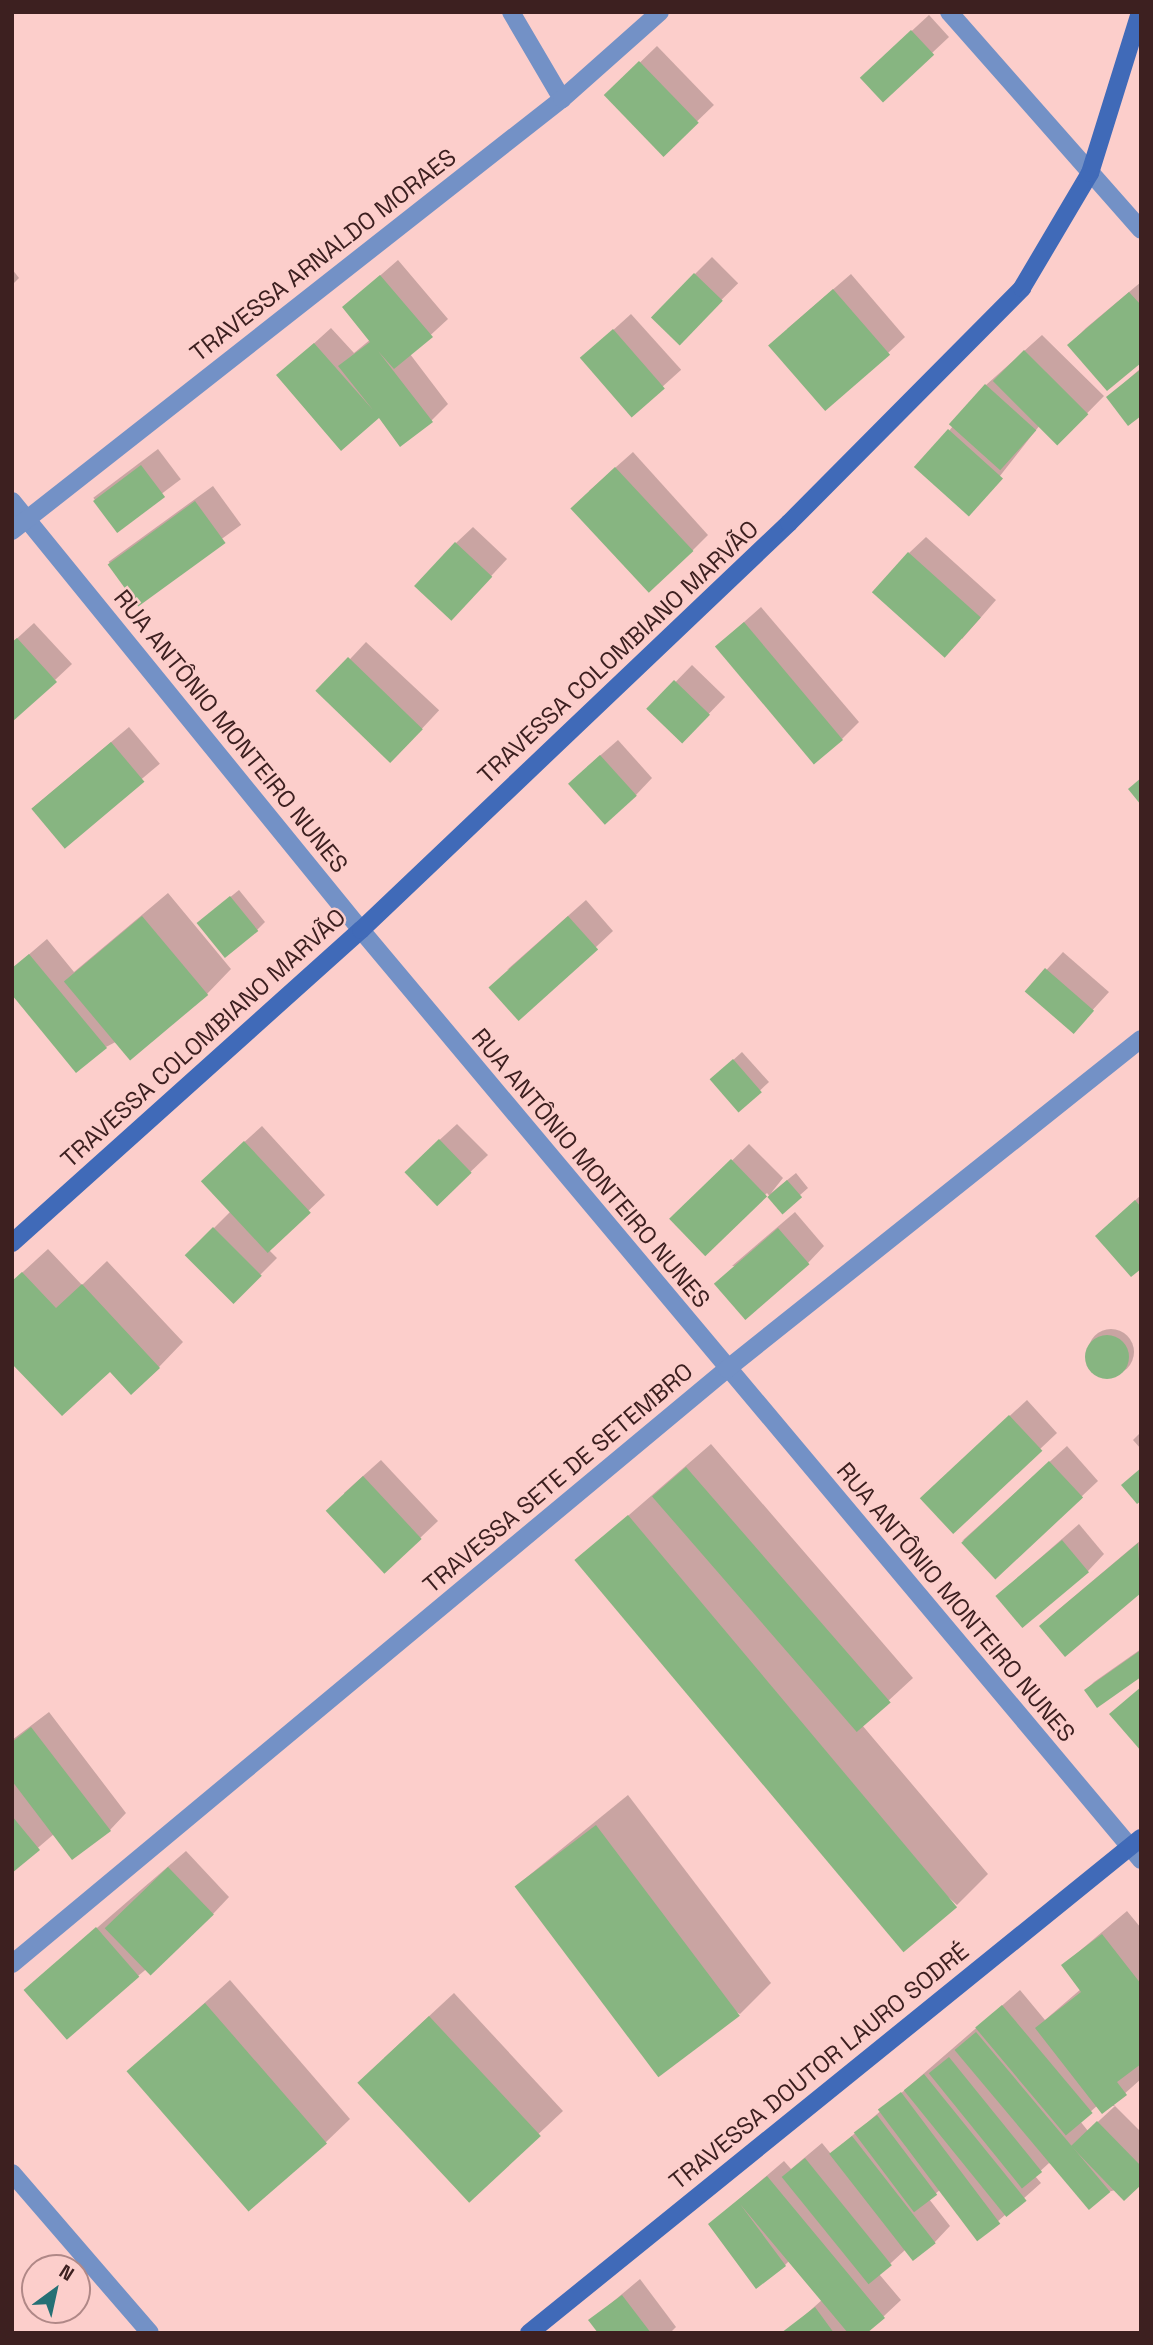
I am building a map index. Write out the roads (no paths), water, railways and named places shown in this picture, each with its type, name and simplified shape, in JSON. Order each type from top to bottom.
[{"type":"main road","name":"TRAVESSA COLOMBIANO MARVÃO","points":[[12,1243],[360,930],[789,523],[1022,288],[1090,173],[1140,12]]},
{"type":"main road","name":"TRAVESSA DOUTOR LAURO SODRÉ","points":[[529,2333],[1137,1848]]},
{"type":"street","points":[[511,12],[562,99]]},
{"type":"street","name":"TRAVESSA ARNALDO MORAES","points":[[12,531],[562,99],[660,12]]},
{"type":"street","points":[[948,12],[1141,230]]},
{"type":"street","name":"RUA ANTÔNIO MONTEIRO NUNES","points":[[12,501],[360,930],[727,1369],[1137,1848]]},
{"type":"street","name":"TRAVESSA SETE DE SETEMBRO","points":[[12,1964],[727,1369],[1141,1038]]},
{"type":"street","points":[[12,2172],[150,2333]]}]
